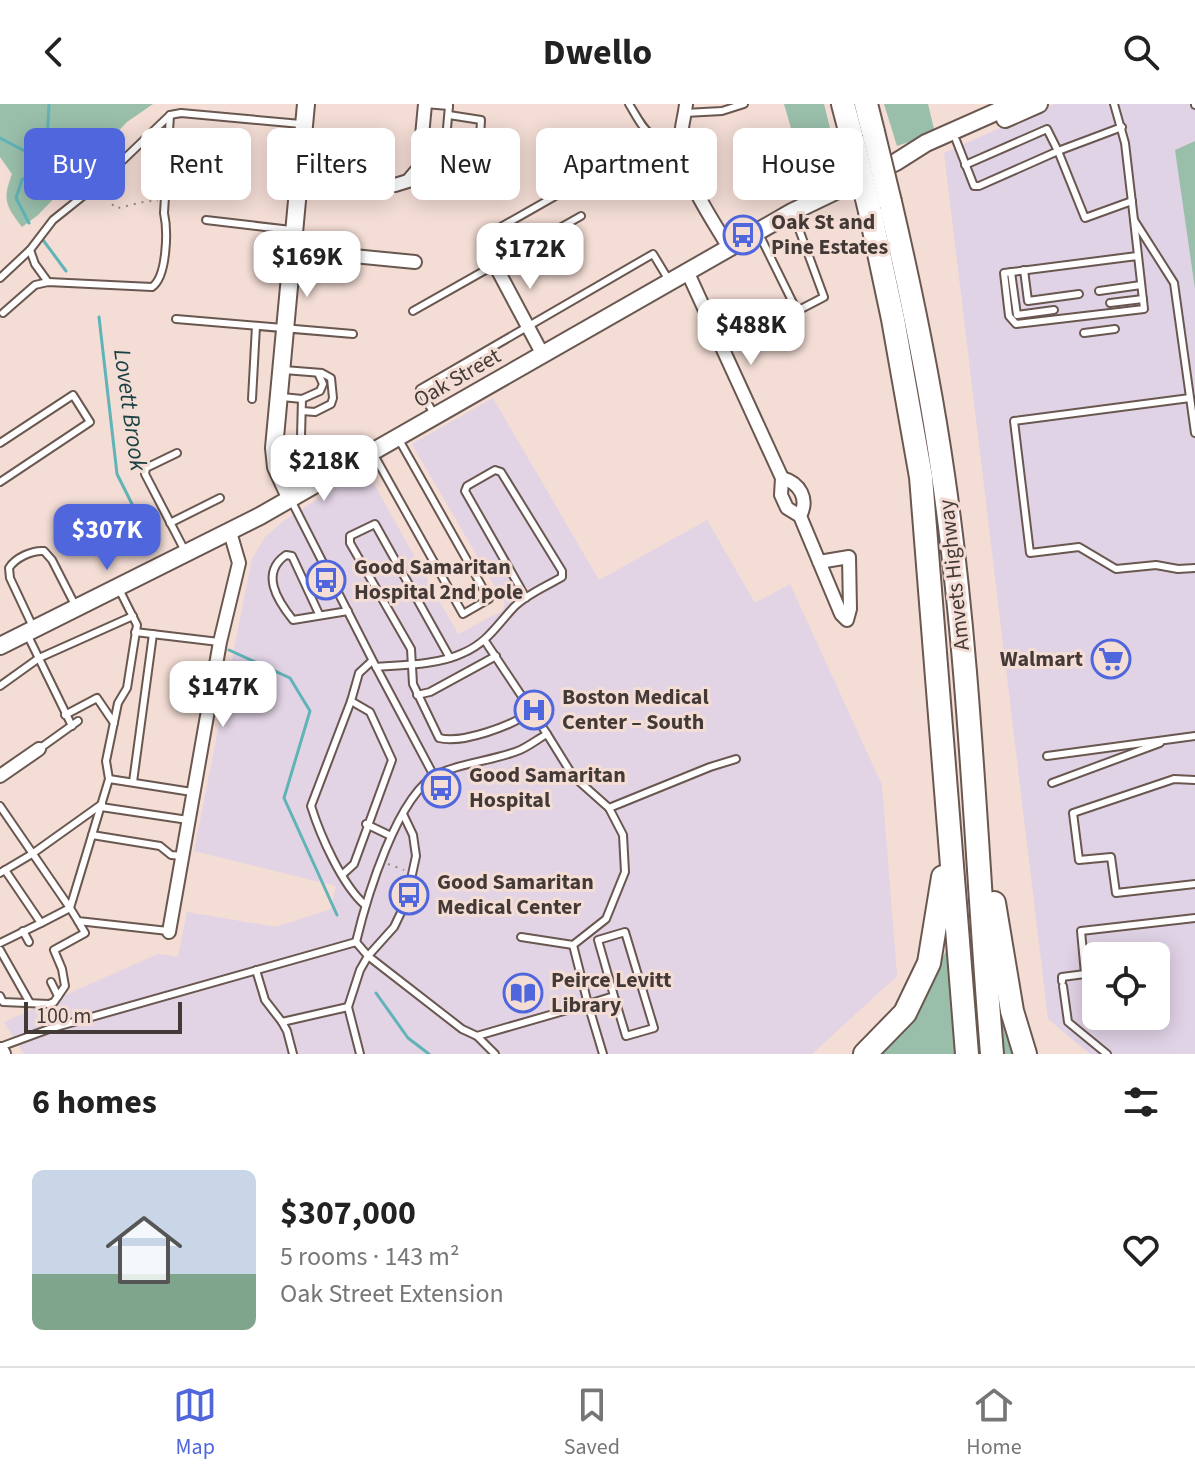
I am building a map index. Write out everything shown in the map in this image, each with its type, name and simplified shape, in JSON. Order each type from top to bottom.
[{"type":"highway","name":"Amvets Highway","points":[[843,104],[858,128]]},
{"type":"highway","name":"Amvets Highway","points":[[866,104],[863,137],[880,207],[914,314],[943,475],[963,654],[992,1054]]},
{"type":"highway","name":"Amvets Highway","points":[[880,207],[893,319],[921,477],[967,1054]]},
{"type":"highway","points":[[974,804],[991,881],[1012,1011],[1025,1054]]},
{"type":"highway","points":[[865,1054],[905,1013],[929,963],[949,845]]},
{"type":"main road","points":[[305,128],[306,104]]},
{"type":"main road","name":"Oak Street","points":[[896,162],[926,143],[1014,104]]},
{"type":"main road","name":"Oak Street","points":[[0,646],[119,589],[291,499],[792,212],[896,162],[1039,104]]},
{"type":"main road","points":[[291,499],[274,462],[297,200]]},
{"type":"street","points":[[395,185],[408,181],[419,168],[425,104]]},
{"type":"street","points":[[700,200],[729,248]]},
{"type":"street","points":[[492,232],[491,249],[495,265],[543,355]]},
{"type":"street","points":[[292,250],[415,262]]},
{"type":"street","points":[[687,271],[782,478],[781,495],[787,508],[800,516],[819,562],[841,614],[847,620],[850,609],[849,557],[819,562]]},
{"type":"street","points":[[169,932],[220,642],[239,563],[230,532]]},
{"type":"street","points":[[0,776],[39,749]]},
{"type":"lane","points":[[425,104],[450,105],[448,128]]},
{"type":"lane","points":[[629,104],[644,128]]},
{"type":"lane","points":[[685,109],[722,111],[744,104]]},
{"type":"lane","points":[[1114,104],[1122,127],[1144,309],[1016,324],[1009,316],[1004,273],[1137,256]]},
{"type":"lane","points":[[125,158],[170,115],[181,113],[305,124]]},
{"type":"lane","points":[[3,313],[35,285],[48,282],[156,285],[162,272],[167,225],[165,202],[170,115]]},
{"type":"lane","points":[[449,115],[481,120],[481,128]]},
{"type":"lane","points":[[956,140],[974,186],[1122,127]]},
{"type":"lane","points":[[965,165],[1047,129],[1085,218],[1132,201]]},
{"type":"lane","points":[[1041,132],[1044,140]]},
{"type":"lane","points":[[1029,137],[1033,145]]},
{"type":"lane","points":[[1014,144],[1018,152]]},
{"type":"lane","points":[[999,150],[1003,158]]},
{"type":"lane","points":[[984,157],[987,165]]},
{"type":"lane","points":[[975,161],[979,169]]},
{"type":"lane","points":[[0,278],[30,250],[53,220],[78,200]]},
{"type":"lane","points":[[492,232],[548,200]]},
{"type":"lane","points":[[758,231],[797,311],[824,297],[792,212]]},
{"type":"lane","points":[[413,311],[581,216]]},
{"type":"lane","points":[[206,220],[294,230]]},
{"type":"lane","points":[[1134,220],[1174,283],[1195,433]]},
{"type":"lane","points":[[30,250],[35,264],[48,282]]},
{"type":"lane","points":[[435,416],[420,389],[653,254],[670,282]]},
{"type":"lane","points":[[1024,270],[1028,301],[1079,294]]},
{"type":"lane","points":[[1011,272],[1017,315],[1054,310]]},
{"type":"lane","points":[[1099,291],[1141,285]]},
{"type":"lane","points":[[1110,303],[1143,299]]},
{"type":"lane","points":[[176,319],[353,334]]},
{"type":"lane","points":[[252,399],[256,326]]},
{"type":"lane","points":[[1084,333],[1115,329]]},
{"type":"lane","points":[[280,369],[317,372],[331,378],[332,403],[319,411],[302,411]]},
{"type":"lane","points":[[278,396],[302,399],[322,389],[317,372]]},
{"type":"lane","points":[[0,443],[73,395],[90,422],[0,482]]},
{"type":"lane","points":[[1190,398],[1014,421],[1030,553],[1079,547],[1116,569],[1156,565],[1195,568]]},
{"type":"lane","points":[[302,399],[301,436],[309,453],[315,454],[344,440],[366,456],[463,614],[489,599],[398,437]]},
{"type":"lane","points":[[177,453],[146,468],[145,474],[187,554]]},
{"type":"lane","points":[[365,905],[353,895],[311,806],[359,673],[374,664],[450,658],[485,641],[513,608],[562,577],[562,571],[501,472],[495,470],[467,486],[465,491],[526,598]]},
{"type":"lane","points":[[170,523],[220,498]]},
{"type":"lane","points":[[291,499],[434,776]]},
{"type":"lane","points":[[450,658],[378,527],[372,524],[349,539],[411,649],[413,684],[439,738],[449,741],[521,720],[531,711]]},
{"type":"lane","points":[[39,749],[75,724],[65,715],[39,658],[8,573],[11,564],[33,552],[44,551],[77,608]]},
{"type":"lane","points":[[319,614],[292,556],[281,558],[271,574],[271,583],[293,620],[348,611]]},
{"type":"lane","points":[[0,943],[70,908],[109,779],[106,761],[118,703],[127,688],[137,625],[119,589]]},
{"type":"lane","points":[[0,686],[39,658],[133,616]]},
{"type":"lane","points":[[135,632],[220,642]]},
{"type":"lane","points":[[133,782],[153,634]]},
{"type":"lane","points":[[485,641],[573,776],[609,808],[623,835],[625,872],[606,919],[573,945],[521,937]]},
{"type":"lane","points":[[417,695],[430,692],[496,656]]},
{"type":"lane","points":[[65,715],[97,698],[114,723]]},
{"type":"lane","points":[[343,874],[354,864],[366,824],[392,760],[370,712],[351,701]]},
{"type":"lane","points":[[356,942],[365,905],[391,836],[403,814],[434,776],[519,750],[547,734]]},
{"type":"lane","points":[[1047,756],[1195,736]]},
{"type":"lane","points":[[1052,783],[1171,739]]},
{"type":"lane","points":[[609,808],[736,759]]},
{"type":"lane","points":[[109,779],[194,792]]},
{"type":"lane","points":[[1195,780],[1174,779],[1073,813],[1079,860],[1111,857],[1116,893],[1195,884]]},
{"type":"lane","points":[[41,923],[3,872],[101,805],[189,820]]},
{"type":"lane","points":[[0,806],[85,933],[54,950],[65,986],[49,1004],[3,1002],[1,994]]},
{"type":"lane","points":[[360,1054],[348,1007],[368,956],[402,914],[413,873],[416,856],[413,835],[403,814]]},
{"type":"lane","points":[[366,824],[391,836]]},
{"type":"lane","points":[[92,835],[160,846],[171,855],[183,856]]},
{"type":"lane","points":[[1107,1054],[1068,1022],[1062,977],[1085,974],[1081,931],[1195,918]]},
{"type":"lane","points":[[78,921],[169,932]]},
{"type":"lane","points":[[23,931],[29,942]]},
{"type":"lane","points":[[625,932],[654,1028],[626,1036],[614,996],[598,940],[625,932]]},
{"type":"lane","points":[[356,942],[368,956],[462,1029],[477,1036],[495,1054]]},
{"type":"lane","points":[[1,1051],[49,1029],[356,942]]},
{"type":"lane","points":[[573,945],[603,1054]]},
{"type":"lane","points":[[0,950],[9,974],[30,1003]]},
{"type":"lane","points":[[256,970],[265,1000],[287,1031],[293,1054]]},
{"type":"lane","points":[[51,982],[58,996]]},
{"type":"lane","points":[[477,1036],[614,996]]},
{"type":"lane","points":[[282,1022],[348,1007]]},
{"type":"path","points":[[109,200],[115,208],[141,201],[165,202]]},
{"type":"path","points":[[382,862],[413,873]]},
{"type":"shaded area","points":[[1054,104],[1195,104],[1195,1054],[1090,1054],[1048,1019],[944,153]]},
{"type":"shaded area","name":"Boston Medical Center – South","points":[[493,398],[599,580],[707,520],[755,603],[790,584],[882,785],[897,976],[812,1054],[24,1054],[4,1022],[158,954],[178,957],[187,912],[276,927],[331,909],[336,886],[194,851],[252,559],[265,537],[284,521],[365,468],[458,634],[502,611],[505,604],[412,444]]},
{"type":"green space","points":[[0,104],[153,104],[121,128],[24,128],[24,200],[52,200],[22,227],[7,202],[12,174],[0,157]]},
{"type":"green space","points":[[784,104],[824,104],[830,128],[791,128]]},
{"type":"green space","points":[[884,104],[928,104],[935,133],[897,146]]},
{"type":"green space","points":[[1195,141],[1195,289],[1175,150]]},
{"type":"green space","points":[[947,947],[955,1054],[875,1054],[918,1005]]},
{"type":"green space","points":[[996,986],[1014,1054],[1002,1054]]},
{"type":"waterway","name":"Lovett Brook","points":[[29,223],[16,198],[22,180],[46,162],[49,104]]},
{"type":"waterway","points":[[0,138],[24,151]]},
{"type":"waterway","name":"Lovett Brook","points":[[43,240],[66,271]]},
{"type":"waterway","name":"Lovett Brook","points":[[99,317],[117,474],[154,548]]},
{"type":"waterway","name":"Lovett Brook","points":[[229,650],[290,678],[310,711],[284,798],[337,915]]},
{"type":"waterway","name":"Lovett Brook","points":[[376,993],[408,1038],[429,1054]]},
{"type":"place","name":"Oak St and Pine Estates","points":[[743,235]]},
{"type":"place","name":"Good Samaritan Hospital 2nd pole","points":[[326,580]]},
{"type":"place","name":"Walmart","points":[[1111,659]]},
{"type":"place","name":"Boston Medical Center – South","points":[[534,710]]},
{"type":"place","name":"Good Samaritan Hospital","points":[[441,788]]},
{"type":"place","name":"Good Samaritan Medical Center","points":[[409,895]]},
{"type":"place","name":"Peirce Levitt Library","points":[[523,993]]}]
